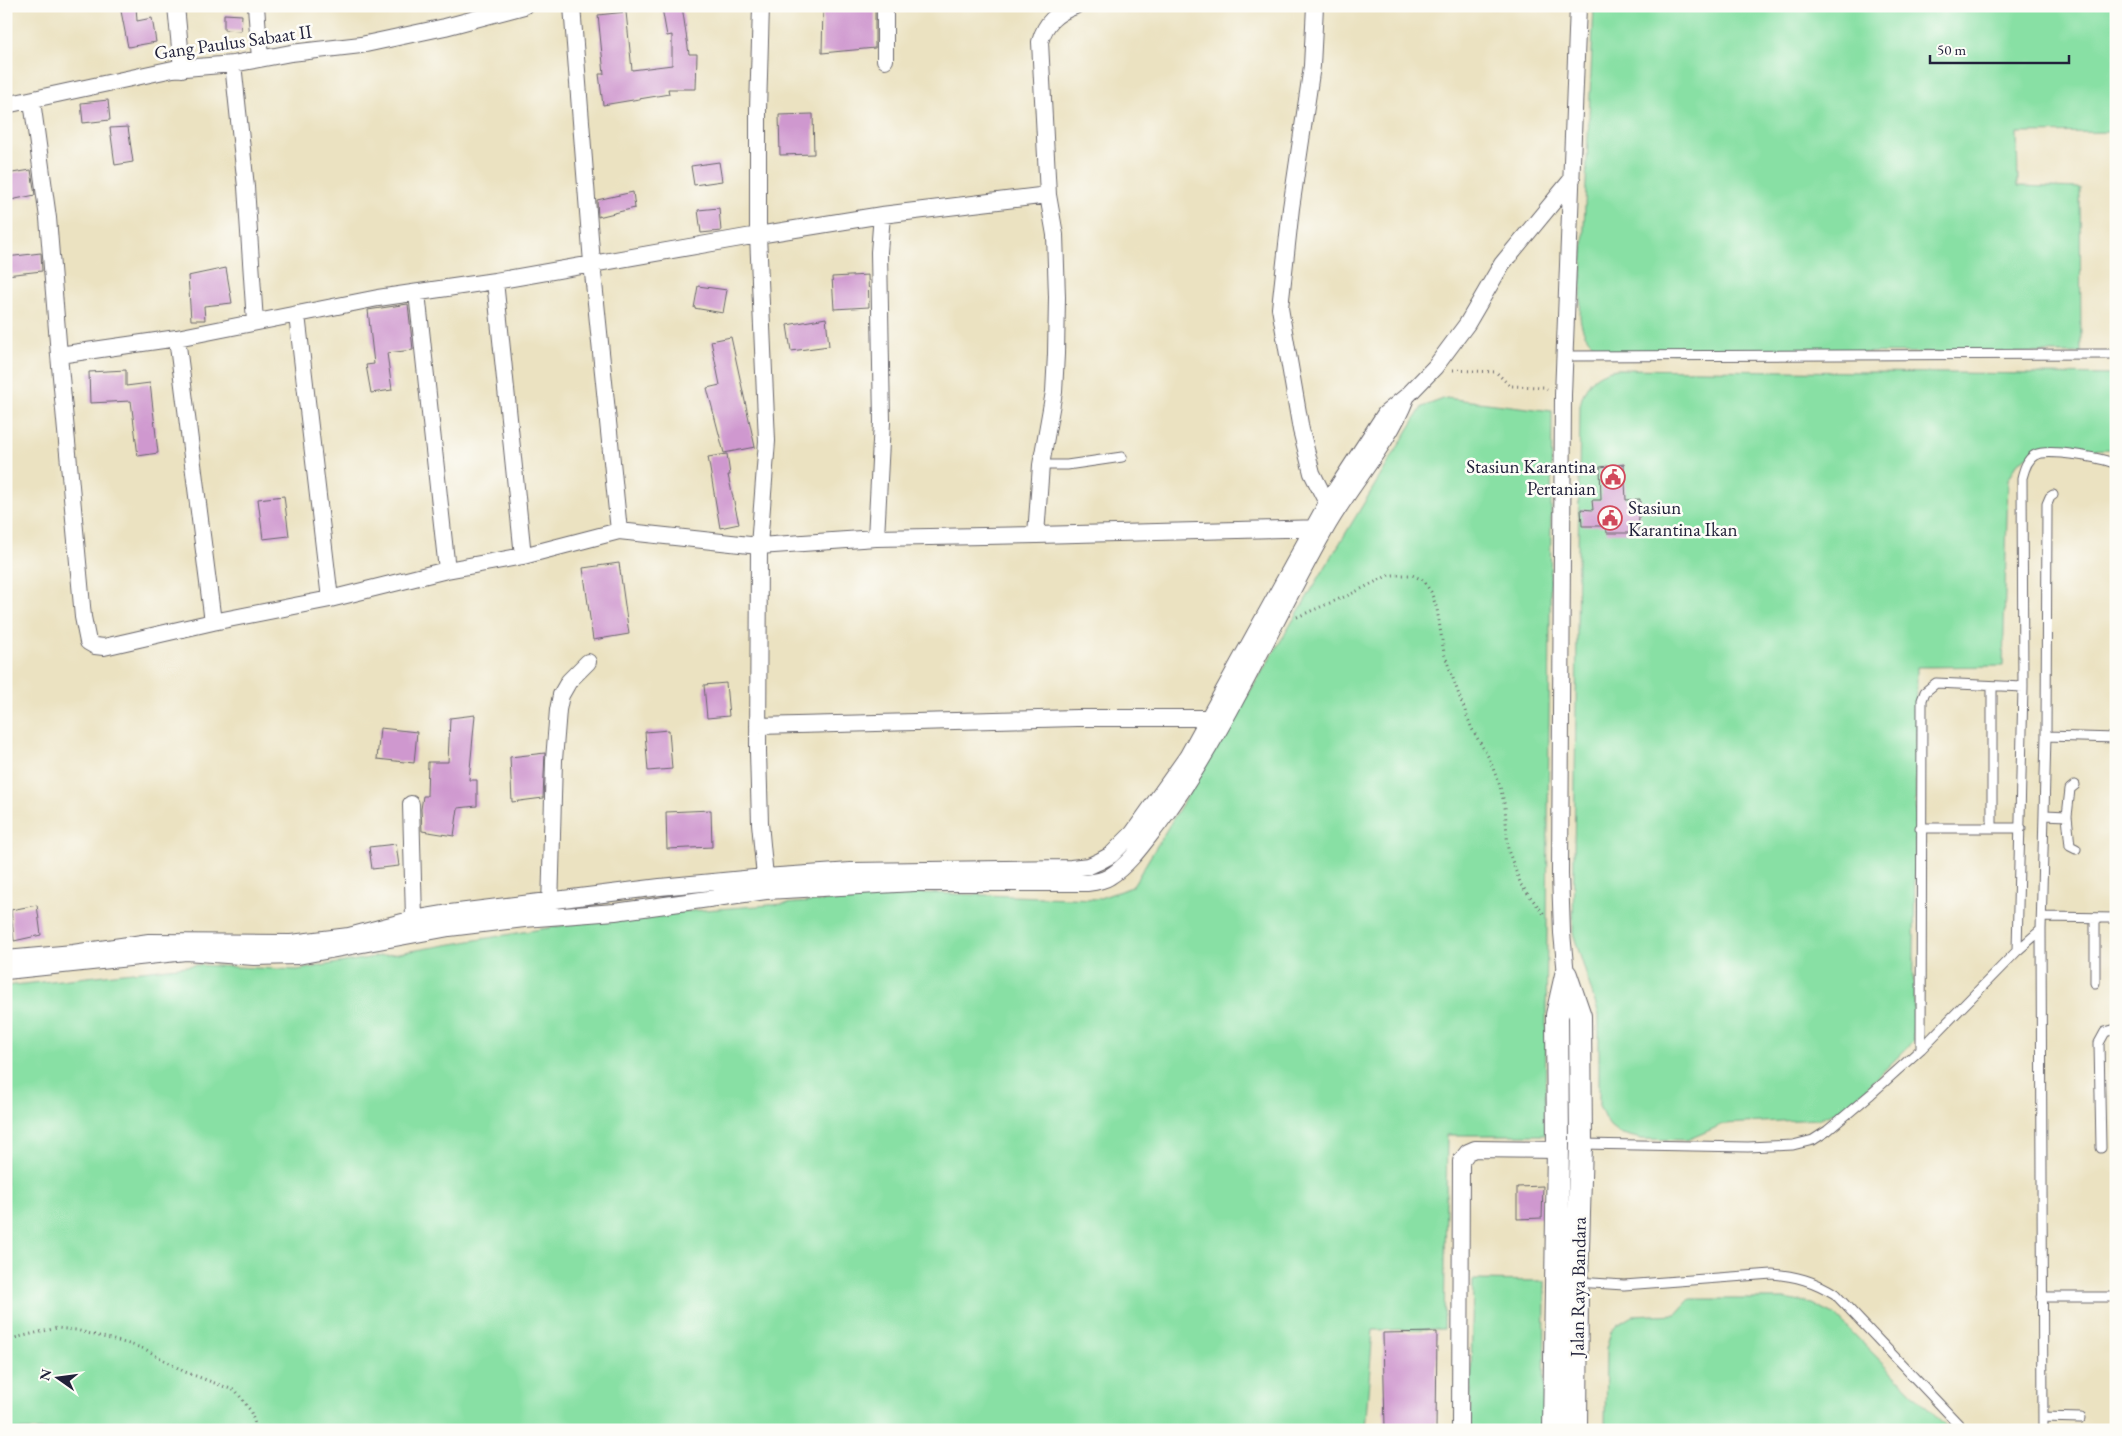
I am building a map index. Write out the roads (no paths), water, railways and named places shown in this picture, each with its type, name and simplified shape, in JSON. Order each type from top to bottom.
[{"type":"main road","name":"Jalan Raya Bandara","points":[[1566,975],[1580,1016],[1581,1144],[1577,1282],[1576,1430]]},
{"type":"main road","name":"Jalan Raya Bandara","points":[[1554,1430],[1558,1148],[1557,1015],[1566,975]]},
{"type":"main road","points":[[1558,1148],[1581,1144]]},
{"type":"street","points":[[176,6],[182,69]]},
{"type":"street","points":[[256,6],[260,59]]},
{"type":"street","name":"Gang Paulus Sabaat II","points":[[6,105],[182,69],[233,64],[361,45],[445,27],[524,6]]},
{"type":"street","points":[[572,6],[592,264],[619,531]]},
{"type":"street","points":[[761,6],[758,110],[758,235],[767,441],[760,546],[758,726],[760,823],[765,884]]},
{"type":"street","points":[[885,6],[885,60]]},
{"type":"street","points":[[1036,535],[1041,465],[1054,392],[1057,297],[1055,235],[1048,195],[1040,42],[1042,32],[1053,17],[1075,6]]},
{"type":"street","points":[[1315,6],[1312,66],[1291,208],[1280,308],[1301,430],[1312,473],[1332,507]]},
{"type":"street","points":[[1566,975],[1562,933],[1560,844],[1562,400],[1578,6]]},
{"type":"street","points":[[233,64],[246,187],[255,322]]},
{"type":"street","points":[[32,101],[48,218],[83,617],[88,642],[95,646],[104,647],[213,622],[330,599],[446,570],[523,556],[619,531],[760,546],[876,538],[1320,528]]},
{"type":"street","points":[[6,959],[73,953],[149,942],[292,943],[349,936],[414,919],[550,908],[765,884],[851,871],[1071,868],[1089,866],[1111,855],[1133,833],[1187,757],[1385,414],[1407,396],[1435,367],[1467,324],[1502,264],[1572,179]]},
{"type":"street","points":[[59,355],[177,338],[378,298],[495,281],[758,235],[882,215],[1048,195]]},
{"type":"street","points":[[876,538],[882,422],[879,252],[882,215]]},
{"type":"street","points":[[495,281],[523,556]]},
{"type":"street","points":[[417,293],[446,570]]},
{"type":"street","points":[[297,315],[330,599]]},
{"type":"street","points":[[177,338],[213,622]]},
{"type":"street","points":[[765,884],[1088,883],[1108,878],[1140,848],[1173,804],[1199,764],[1276,625],[1320,528]]},
{"type":"street","points":[[550,908],[554,760],[558,710],[561,695],[569,681],[588,662]]},
{"type":"street","points":[[758,726],[1077,718],[1208,718]]},
{"type":"street","points":[[411,804],[414,919]]},
{"type":"street","points":[[6,971],[186,952],[254,957],[298,956],[550,908]]},
{"type":"street","points":[[1460,1430],[1461,1161],[1468,1152],[1475,1149],[1558,1148]]},
{"type":"lane","points":[[1564,356],[2116,354]]},
{"type":"lane","points":[[2017,951],[2021,828],[2022,478],[2026,464],[2034,455],[2046,452],[2103,458],[2116,464]]},
{"type":"lane","points":[[1041,465],[1067,466],[1122,458]]},
{"type":"lane","points":[[2043,1430],[2042,917],[2046,736],[2046,504],[2053,495]]},
{"type":"lane","points":[[1920,1049],[1920,736],[1922,700],[1925,692],[1936,684],[1992,687],[2022,686]]},
{"type":"lane","points":[[1992,687],[1992,828]]},
{"type":"lane","points":[[2046,736],[2116,738]]},
{"type":"lane","points":[[2076,785],[2070,789],[2067,816],[2070,846],[2076,849]]},
{"type":"lane","points":[[2044,815],[2067,816]]},
{"type":"lane","points":[[1920,828],[2021,828]]},
{"type":"lane","points":[[2042,917],[2116,918]]},
{"type":"lane","points":[[2095,918],[2095,982]]},
{"type":"lane","points":[[1581,1144],[1748,1147],[1794,1145],[1813,1140],[1827,1131],[1871,1094],[1920,1049],[2017,951],[2042,930]]},
{"type":"lane","points":[[2101,1148],[2100,1042],[2105,1032],[2116,1028]]},
{"type":"lane","points":[[1577,1282],[1624,1285],[1772,1274],[1796,1276],[1815,1282],[1835,1294],[1964,1430]]},
{"type":"lane","points":[[2042,1297],[2116,1297]]},
{"type":"lane","points":[[2043,1417],[2081,1418]]},
{"type":"place","name":"Stasiun Karantina Pertanian","points":[[1613,477]]},
{"type":"place","name":"Stasiun Karantina Ikan","points":[[1610,518]]}]
